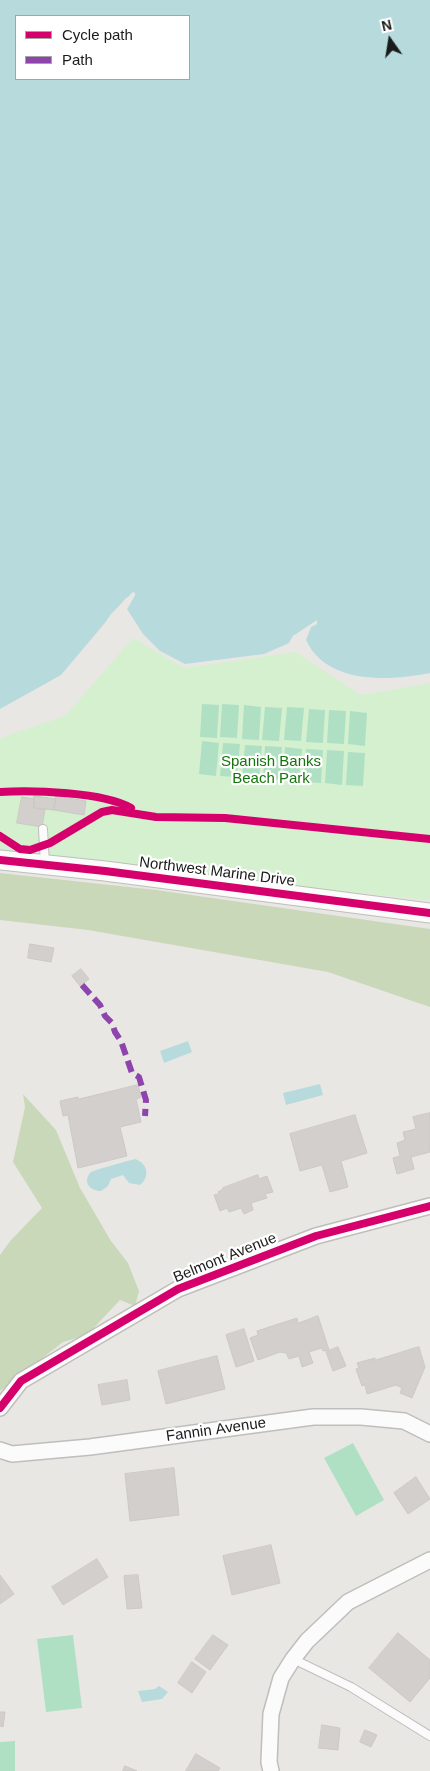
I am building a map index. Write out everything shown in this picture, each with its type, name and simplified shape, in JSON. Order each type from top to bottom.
[{"type":"street","name":"Northwest Marine Drive","points":[[0,860],[45,864],[430,913]]},
{"type":"street","name":"Belmont Avenue","points":[[0,1408],[21,1381],[178,1290],[316,1236],[430,1206]]},
{"type":"street","name":"Fannin Avenue","points":[[0,1450],[12,1454],[90,1447],[313,1417],[361,1417],[404,1421],[430,1434]]},
{"type":"street","points":[[271,1771],[269,1762],[270,1714],[281,1678],[293,1659],[307,1641],[348,1602],[430,1560]]},
{"type":"lane","points":[[43,829],[45,864]]},
{"type":"lane","points":[[293,1659],[351,1687],[430,1736]]},
{"type":"green space","name":"Spanish Banks Beach Park","points":[[133,638],[184,668],[295,652],[361,695],[430,683],[430,900],[314,889],[85,859],[0,856],[0,738],[65,716]]},
{"type":"green space","points":[[202,704],[219,705],[217,738],[200,737]]},
{"type":"green space","points":[[222,704],[239,705],[237,738],[220,737]]},
{"type":"green space","points":[[244,705],[261,707],[259,740],[242,739]]},
{"type":"green space","points":[[265,707],[282,708],[279,741],[262,740]]},
{"type":"green space","points":[[287,707],[304,708],[301,741],[284,740]]},
{"type":"green space","points":[[309,709],[325,710],[323,743],[306,742]]},
{"type":"green space","points":[[329,710],[346,711],[344,744],[327,743]]},
{"type":"green space","points":[[350,711],[367,713],[365,746],[348,744]]},
{"type":"green space","points":[[202,741],[219,743],[216,776],[199,774]]},
{"type":"green space","points":[[223,743],[240,744],[237,777],[220,776]]},
{"type":"green space","points":[[245,745],[262,746],[259,779],[242,778]]},
{"type":"green space","points":[[265,746],[282,747],[280,780],[263,779]]},
{"type":"green space","points":[[285,747],[302,749],[299,782],[282,780]]},
{"type":"green space","points":[[306,749],[323,750],[321,783],[304,782]]},
{"type":"green space","points":[[327,750],[344,751],[342,785],[325,783]]},
{"type":"green space","points":[[348,752],[365,753],[363,786],[346,785]]},
{"type":"green space","points":[[0,873],[156,890],[430,929],[430,1007],[328,972],[88,930],[0,920]]},
{"type":"green space","points":[[23,1094],[56,1130],[80,1188],[111,1241],[128,1263],[139,1291],[135,1306],[120,1300],[87,1335],[63,1342],[0,1391],[0,1255],[11,1240],[42,1208],[13,1162],[25,1107]]},
{"type":"green space","points":[[353,1443],[384,1500],[356,1516],[324,1458]]},
{"type":"green space","points":[[73,1635],[82,1708],[46,1712],[37,1639]]},
{"type":"green space","points":[[15,1741],[15,1771],[0,1771],[0,1742]]},
{"type":"water","points":[[0,0],[430,0],[430,673],[396,678],[378,678],[344,672],[328,665],[316,655],[306,640],[311,627],[293,636],[289,643],[264,654],[185,664],[160,651],[143,634],[127,609],[135,595],[126,598],[61,675],[0,709]]},
{"type":"water","points":[[188,1041],[192,1052],[164,1063],[160,1051]]},
{"type":"water","points":[[320,1084],[323,1095],[286,1105],[283,1093]]},
{"type":"water","points":[[135,1159],[142,1163],[146,1170],[146,1178],[140,1185],[129,1183],[123,1175],[111,1179],[108,1186],[101,1191],[94,1190],[87,1183],[88,1177],[92,1172]]},
{"type":"water","points":[[159,1686],[168,1692],[162,1699],[142,1702],[138,1691],[155,1689]]},
{"type":"pier","points":[[133,592],[135,595],[127,609],[125,611],[130,598],[113,615],[101,633],[101,629],[111,614]]},
{"type":"pier","points":[[317,620],[317,624],[311,627],[304,637],[307,630],[295,638],[290,646],[289,643],[293,636]]},
{"type":"building","points":[[34,796],[56,799],[54,810],[34,808]]},
{"type":"building","points":[[56,796],[86,801],[84,815],[54,810]]},
{"type":"building","points":[[22,797],[35,799],[34,808],[45,809],[42,827],[17,823]]},
{"type":"building","points":[[30,944],[54,948],[51,962],[28,958]]},
{"type":"building","points":[[81,969],[89,979],[80,986],[72,976]]},
{"type":"building","points":[[138,1085],[141,1097],[136,1099],[141,1122],[120,1127],[127,1156],[78,1168],[68,1115],[63,1116],[60,1101],[78,1097],[78,1099]]},
{"type":"building","points":[[430,1113],[430,1152],[411,1157],[414,1169],[397,1174],[393,1158],[400,1156],[397,1143],[405,1140],[403,1132],[416,1129],[413,1117]]},
{"type":"building","points":[[355,1115],[367,1153],[341,1161],[348,1187],[330,1192],[322,1165],[300,1171],[290,1134]]},
{"type":"building","points":[[258,1175],[259,1179],[267,1176],[273,1192],[265,1194],[267,1198],[251,1203],[253,1210],[244,1214],[241,1208],[229,1212],[227,1208],[220,1211],[214,1195],[219,1194],[218,1192],[223,1188]]},
{"type":"building","points":[[318,1316],[329,1350],[323,1351],[322,1348],[309,1352],[313,1363],[302,1367],[299,1356],[289,1359],[286,1353],[280,1352],[258,1360],[250,1338],[258,1335],[257,1331],[297,1318],[298,1323]]},
{"type":"building","points":[[244,1329],[254,1361],[236,1367],[226,1335]]},
{"type":"building","points":[[338,1347],[346,1366],[333,1371],[326,1352]]},
{"type":"building","points":[[419,1347],[425,1367],[412,1398],[400,1393],[402,1388],[396,1385],[367,1394],[365,1385],[362,1386],[356,1369],[359,1368],[357,1363],[375,1358],[375,1360]]},
{"type":"building","points":[[217,1356],[225,1389],[166,1404],[158,1371]]},
{"type":"building","points":[[127,1380],[130,1400],[102,1405],[98,1385]]},
{"type":"building","points":[[174,1468],[179,1515],[130,1521],[125,1474]]},
{"type":"building","points":[[416,1477],[430,1499],[408,1514],[394,1493]]},
{"type":"building","points":[[271,1545],[280,1583],[232,1595],[223,1556]]},
{"type":"building","points":[[97,1559],[108,1577],[63,1605],[52,1587]]},
{"type":"building","points":[[0,1575],[14,1594],[0,1604]]},
{"type":"building","points":[[138,1575],[142,1608],[127,1609],[124,1576]]},
{"type":"building","points":[[398,1633],[430,1660],[430,1678],[410,1702],[369,1668]]},
{"type":"building","points":[[213,1635],[228,1645],[210,1670],[195,1659]]},
{"type":"building","points":[[192,1662],[206,1672],[192,1693],[178,1683]]},
{"type":"building","points":[[0,1712],[5,1712],[3,1727],[0,1726]]},
{"type":"building","points":[[322,1725],[340,1728],[338,1750],[319,1748]]},
{"type":"building","points":[[365,1730],[377,1735],[371,1747],[360,1742]]},
{"type":"building","points":[[196,1754],[220,1768],[218,1771],[186,1771]]},
{"type":"building","points":[[125,1766],[137,1771],[123,1771]]},
{"type":"marked path","points":[[82,985],[100,1005],[105,1016],[112,1023],[121,1041],[132,1073],[139,1077],[146,1100],[145,1116]]},
{"type":"cycle path","points":[[0,792],[30,791],[86,795],[104,798],[131,808]]},
{"type":"cycle path","points":[[0,836],[20,849],[30,850],[50,843],[102,812],[112,810],[156,817],[225,818],[430,839]]},
{"type":"cycle path","points":[[0,860],[105,871],[430,913]]},
{"type":"cycle path","points":[[0,1408],[21,1381],[178,1289],[316,1236],[430,1206]]}]
